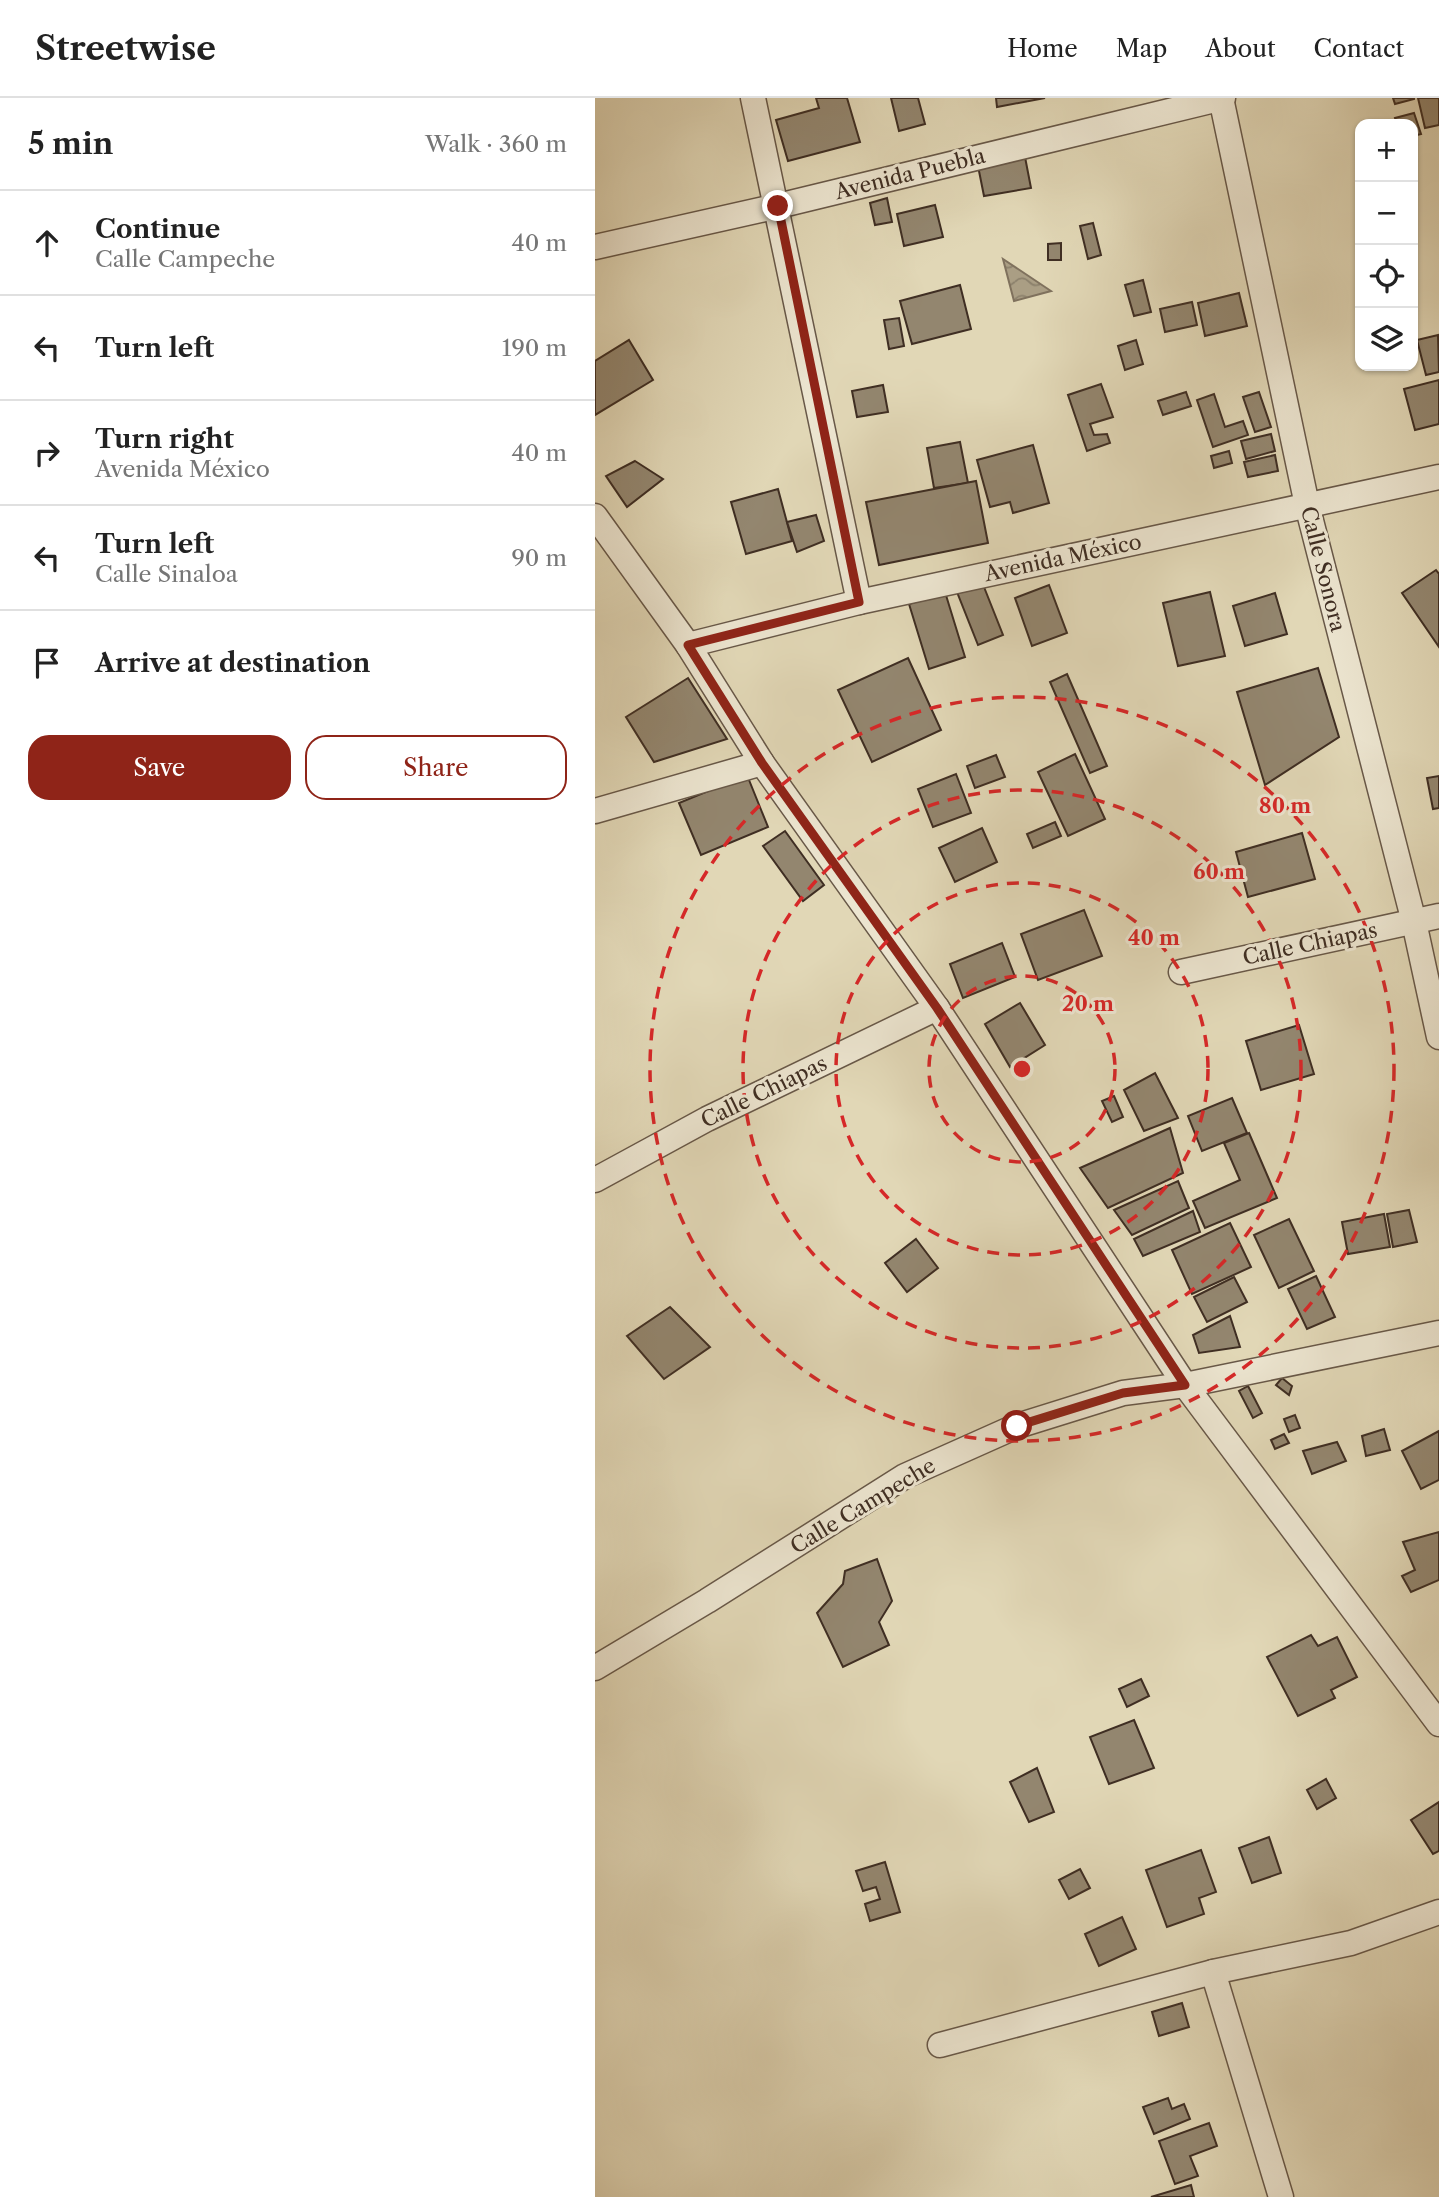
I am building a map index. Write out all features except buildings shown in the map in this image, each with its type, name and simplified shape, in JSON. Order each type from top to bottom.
[{"type":"street","points":[[753,98],[778,206],[859,602]]},
{"type":"street","name":"Avenida Puebla","points":[[595,247],[778,206],[1222,98]]},
{"type":"street","name":"Calle Sonora","points":[[1222,98],[1307,505],[1414,922],[1439,1037]]},
{"type":"street","name":"Avenida México","points":[[688,645],[859,602],[1439,477]]},
{"type":"street","points":[[595,516],[688,645],[762,763],[937,1008],[1185,1385],[1439,1724]]},
{"type":"street","points":[[595,811],[762,763]]},
{"type":"street","name":"Calle Chiapas","points":[[1181,972],[1439,916]]},
{"type":"street","name":"Calle Chiapas","points":[[595,1181],[707,1119],[937,1008]]},
{"type":"street","name":"Calle Campeche","points":[[595,1668],[905,1476],[1017,1426],[1123,1393],[1185,1385],[1439,1333]]},
{"type":"street","points":[[940,2045],[1213,1972],[1351,1943],[1439,1912]]},
{"type":"street","points":[[1213,1972],[1281,2197]]},
{"type":"water","points":[[1003,259],[1051,291],[1014,301]]},
{"type":"route","points":[[778,206],[859,602],[688,645],[762,763],[937,1008],[1185,1385],[1123,1393],[1017,1426]]}]
